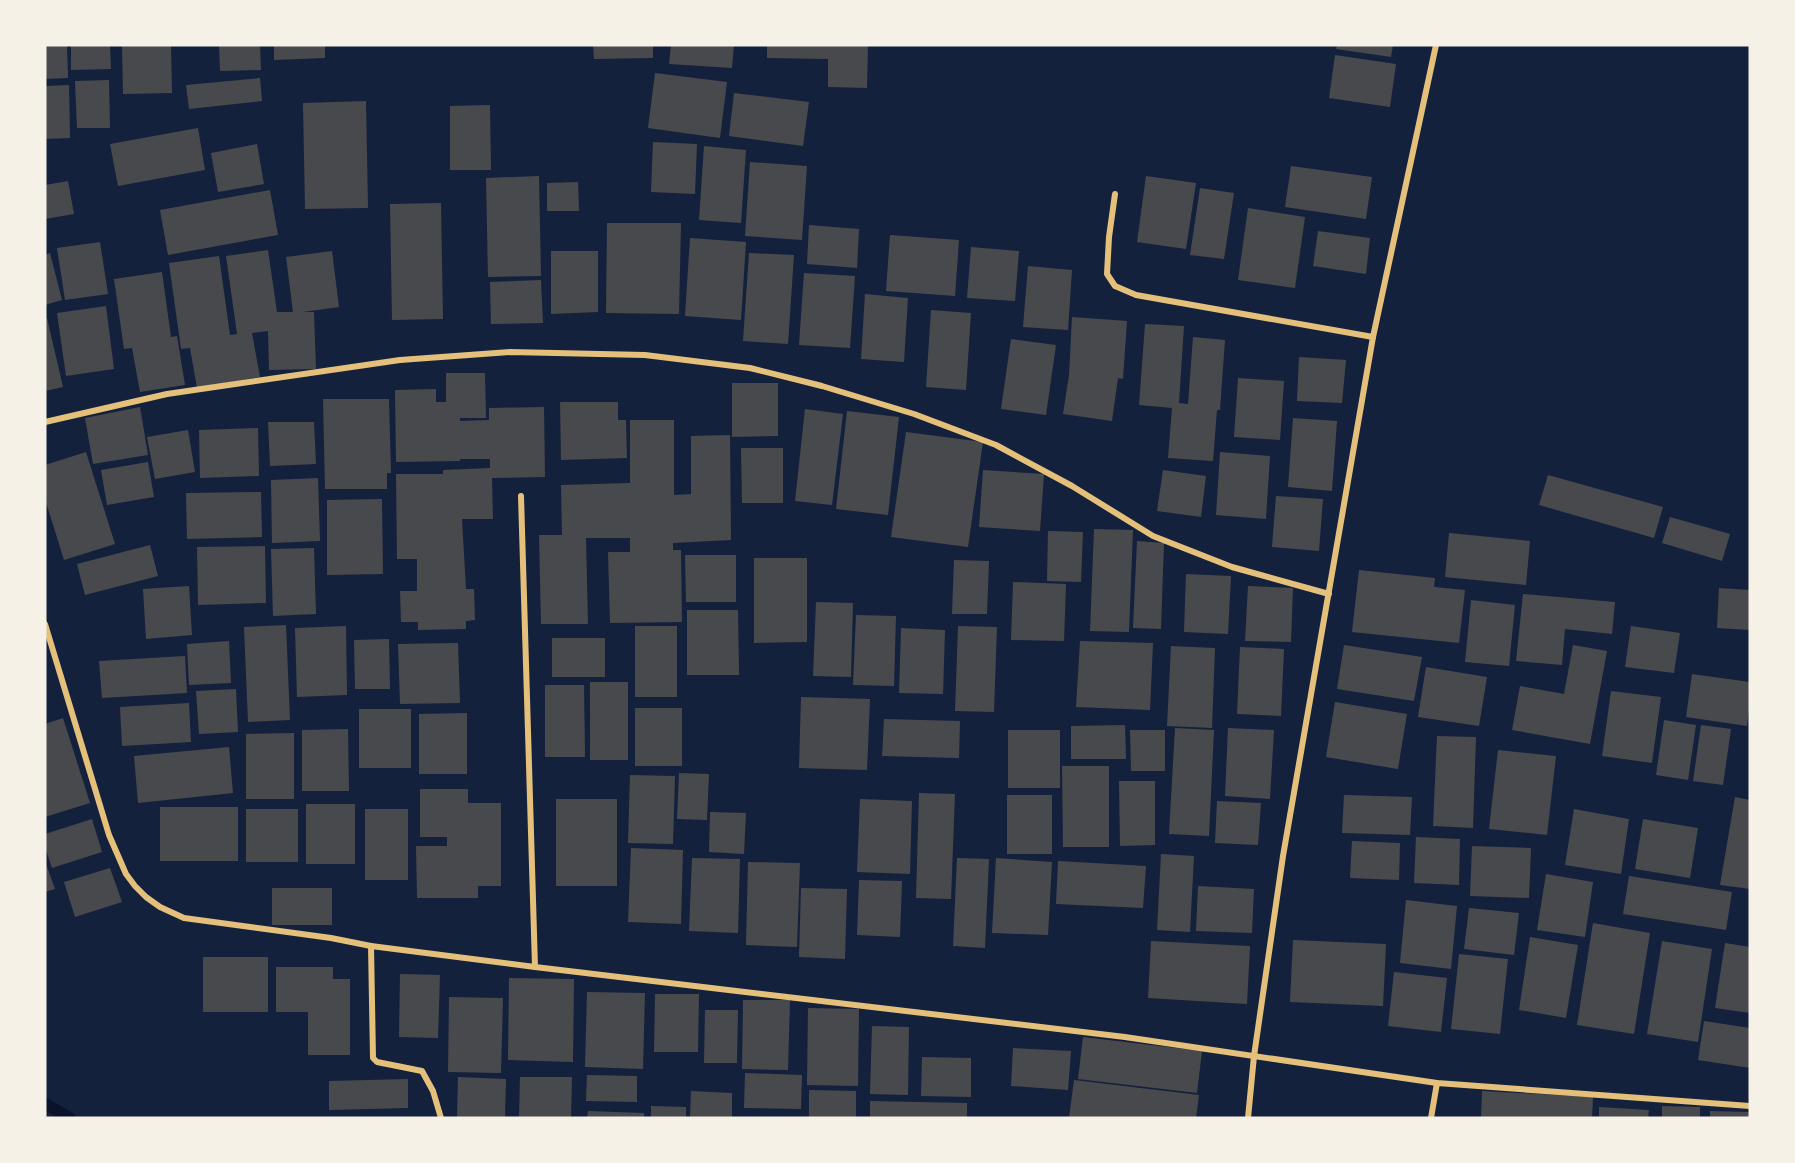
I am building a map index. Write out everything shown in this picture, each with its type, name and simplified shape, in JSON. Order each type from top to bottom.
[{"type":"street","points":[[1248,1118],[1254,1056],[1283,856],[1373,337],[1436,45]]},
{"type":"street","points":[[1115,195],[1107,274],[1115,286],[1136,295],[1373,337]]},
{"type":"street","points":[[45,422],[167,394],[411,359],[510,352],[633,354],[750,368],[822,386],[914,414],[996,445],[1072,486],[1153,536],[1232,567],[1329,594]]},
{"type":"street","points":[[521,496],[535,967]]},
{"type":"street","points":[[45,624],[109,835],[126,874],[140,892],[160,907],[184,918],[331,938],[371,946],[535,967],[1125,1037],[1437,1083],[1750,1106]]},
{"type":"street","points":[[371,946],[373,1059],[377,1062],[422,1071],[433,1091],[441,1118]]},
{"type":"street","points":[[1431,1118],[1437,1083]]},
{"type":"building","points":[[45,45],[67,45],[68,78],[45,79]]},
{"type":"building","points":[[71,45],[110,45],[111,69],[71,70]]},
{"type":"building","points":[[122,45],[171,45],[172,93],[123,94]]},
{"type":"building","points":[[219,45],[260,45],[261,70],[220,71]]},
{"type":"building","points":[[274,45],[325,45],[325,58],[274,60]]},
{"type":"building","points":[[593,45],[653,45],[653,58],[594,59]]},
{"type":"building","points":[[671,45],[734,45],[732,68],[669,64]]},
{"type":"building","points":[[767,45],[868,45],[867,88],[828,87],[828,59],[767,58]]},
{"type":"building","points":[[1337,45],[1393,45],[1391,57],[1336,49]]},
{"type":"building","points":[[1335,55],[1396,64],[1390,107],[1329,98]]},
{"type":"building","points":[[655,73],[727,82],[720,138],[648,128]]},
{"type":"building","points":[[260,78],[262,101],[189,109],[186,85]]},
{"type":"building","points":[[109,80],[110,128],[77,128],[75,81]]},
{"type":"building","points":[[69,85],[70,138],[45,139],[45,86]]},
{"type":"building","points":[[734,93],[809,102],[803,146],[729,136]]},
{"type":"building","points":[[366,101],[368,208],[305,209],[303,103]]},
{"type":"building","points":[[490,105],[491,170],[450,170],[450,106]]},
{"type":"building","points":[[198,128],[205,170],[118,186],[110,144]]},
{"type":"building","points":[[653,142],[697,144],[695,194],[651,192]]},
{"type":"building","points":[[257,144],[264,184],[218,192],[211,153]]},
{"type":"building","points":[[704,146],[746,150],[741,223],[699,220]]},
{"type":"building","points":[[750,162],[807,166],[802,240],[745,236]]},
{"type":"building","points":[[1291,166],[1372,177],[1366,219],[1285,207]]},
{"type":"building","points":[[539,176],[541,276],[488,277],[486,178]]},
{"type":"building","points":[[1146,176],[1196,183],[1186,249],[1137,242]]},
{"type":"building","points":[[68,181],[74,214],[45,219],[45,185]]},
{"type":"building","points":[[578,182],[579,211],[547,211],[547,183]]},
{"type":"building","points":[[1200,188],[1234,193],[1224,259],[1190,255]]},
{"type":"building","points":[[270,190],[278,235],[168,255],[160,210]]},
{"type":"building","points":[[441,203],[443,319],[392,320],[390,204]]},
{"type":"building","points":[[1248,208],[1305,217],[1295,288],[1238,280]]},
{"type":"building","points":[[607,223],[681,223],[679,314],[606,313]]},
{"type":"building","points":[[809,225],[859,229],[857,268],[807,264]]},
{"type":"building","points":[[1318,231],[1370,238],[1366,274],[1313,266]]},
{"type":"building","points":[[890,235],[959,240],[955,296],[886,291]]},
{"type":"building","points":[[690,238],[746,242],[741,320],[685,316]]},
{"type":"building","points":[[100,242],[108,294],[65,300],[57,248]]},
{"type":"building","points":[[971,247],[1019,251],[1015,301],[967,298]]},
{"type":"building","points":[[268,250],[277,312],[293,312],[286,257],[332,251],[339,307],[303,312],[314,312],[316,369],[269,370],[268,331],[252,333],[260,377],[197,388],[190,348],[181,349],[169,263],[219,256],[230,335],[237,334],[226,256]]},
{"type":"building","points":[[551,251],[598,251],[598,312],[551,314]]},
{"type":"building","points":[[50,253],[62,300],[45,305],[45,255]]},
{"type":"building","points":[[749,253],[794,255],[788,344],[743,341]]},
{"type":"building","points":[[1028,266],[1072,270],[1068,330],[1023,327]]},
{"type":"building","points":[[162,272],[171,337],[177,336],[185,385],[140,392],[132,348],[124,349],[114,279]]},
{"type":"building","points":[[804,273],[855,276],[850,348],[799,345]]},
{"type":"building","points":[[541,280],[543,323],[491,324],[490,282]]},
{"type":"building","points":[[865,294],[908,298],[904,362],[861,359]]},
{"type":"building","points":[[106,306],[114,369],[66,376],[57,313]]},
{"type":"building","points":[[931,310],[971,313],[966,390],[926,387]]},
{"type":"building","points":[[1072,317],[1127,321],[1123,379],[1118,378],[1112,421],[1063,414],[1069,375]]},
{"type":"building","points":[[45,318],[47,318],[63,387],[45,391]]},
{"type":"building","points":[[1145,324],[1184,326],[1179,403],[1188,404],[1193,337],[1225,340],[1220,410],[1217,410],[1213,461],[1168,458],[1172,408],[1139,405]]},
{"type":"building","points":[[1011,339],[1056,345],[1046,415],[1001,409]]},
{"type":"building","points":[[1299,357],[1346,360],[1342,403],[1297,401]]},
{"type":"building","points":[[446,373],[485,373],[486,418],[460,418],[460,421],[489,420],[489,408],[544,407],[545,477],[492,478],[493,519],[462,519],[466,589],[474,589],[475,620],[466,621],[466,629],[418,630],[418,622],[401,622],[400,591],[417,591],[417,559],[397,559],[396,474],[443,474],[443,470],[490,468],[490,459],[396,462],[395,390],[436,389],[436,402],[446,402]]},
{"type":"building","points":[[1238,378],[1284,381],[1280,440],[1234,437]]},
{"type":"building","points":[[732,383],[778,383],[778,436],[732,437]]},
{"type":"building","points":[[323,399],[389,399],[391,473],[387,473],[387,489],[325,489]]},
{"type":"building","points":[[560,402],[618,402],[618,420],[626,420],[627,458],[561,460]]},
{"type":"building","points":[[140,407],[148,455],[93,464],[85,418]]},
{"type":"building","points":[[805,409],[843,414],[832,505],[795,501]]},
{"type":"building","points":[[847,411],[899,417],[888,515],[836,509]]},
{"type":"building","points":[[1293,418],[1337,421],[1332,491],[1288,487]]},
{"type":"building","points":[[630,420],[674,420],[674,495],[691,494],[691,436],[730,435],[731,540],[673,543],[673,550],[681,550],[682,622],[610,623],[608,552],[630,552],[630,538],[586,538],[588,624],[541,624],[539,535],[562,535],[561,485],[630,483]]},
{"type":"building","points":[[268,422],[314,422],[316,464],[270,466]]},
{"type":"building","points":[[258,428],[259,476],[200,478],[199,430]]},
{"type":"building","points":[[188,430],[195,472],[155,479],[147,437]]},
{"type":"building","points":[[906,432],[983,442],[968,547],[891,537]]},
{"type":"building","points":[[741,448],[783,448],[783,503],[742,503]]},
{"type":"building","points":[[86,452],[115,544],[64,560],[45,499],[45,465]]},
{"type":"building","points":[[1220,452],[1270,456],[1266,519],[1216,515]]},
{"type":"building","points":[[148,462],[154,497],[107,505],[101,470]]},
{"type":"building","points":[[983,470],[1044,474],[1040,531],[979,527]]},
{"type":"building","points":[[1163,470],[1206,476],[1201,517],[1157,511]]},
{"type":"building","points":[[1548,475],[1663,507],[1654,538],[1539,505]]},
{"type":"building","points":[[318,478],[320,541],[272,543],[271,480]]},
{"type":"building","points":[[261,492],[262,537],[187,539],[186,493]]},
{"type":"building","points":[[1276,496],[1323,499],[1319,551],[1272,547]]},
{"type":"building","points":[[382,499],[383,574],[327,575],[327,500]]},
{"type":"building","points":[[1670,517],[1730,534],[1722,561],[1662,543]]},
{"type":"building","points":[[1094,529],[1133,530],[1129,632],[1090,631]]},
{"type":"building","points":[[1048,531],[1083,532],[1081,582],[1047,581]]},
{"type":"building","points":[[1449,533],[1530,541],[1526,585],[1445,577]]},
{"type":"building","points":[[1137,541],[1164,543],[1161,629],[1133,628]]},
{"type":"building","points":[[150,545],[158,576],[85,595],[77,564]]},
{"type":"building","points":[[265,546],[266,603],[198,605],[197,547]]},
{"type":"building","points":[[314,548],[316,614],[273,616],[271,549]]},
{"type":"building","points":[[685,555],[736,555],[736,602],[686,602]]},
{"type":"building","points":[[754,558],[807,558],[807,642],[754,643]]},
{"type":"building","points":[[954,560],[989,561],[987,614],[952,614]]},
{"type":"building","points":[[1359,570],[1435,578],[1434,587],[1465,590],[1459,643],[1352,632]]},
{"type":"building","points":[[1186,574],[1231,576],[1228,634],[1184,632]]},
{"type":"building","points":[[1013,582],[1066,584],[1064,641],[1011,640]]},
{"type":"building","points":[[189,586],[192,635],[146,639],[143,589]]},
{"type":"building","points":[[1248,586],[1293,588],[1291,642],[1245,641]]},
{"type":"building","points":[[1719,588],[1750,590],[1750,630],[1717,628]]},
{"type":"building","points":[[1523,594],[1615,602],[1612,634],[1565,629],[1562,665],[1516,661]]},
{"type":"building","points":[[1471,600],[1515,605],[1509,666],[1465,662]]},
{"type":"building","points":[[816,602],[853,603],[851,677],[813,676]]},
{"type":"building","points":[[687,610],[738,610],[739,675],[687,675]]},
{"type":"building","points":[[856,615],[896,616],[894,686],[853,685]]},
{"type":"building","points":[[286,625],[290,720],[248,722],[244,627]]},
{"type":"building","points":[[346,626],[347,695],[297,697],[295,628]]},
{"type":"building","points":[[635,626],[677,626],[677,697],[635,697]]},
{"type":"building","points":[[958,626],[997,627],[994,712],[955,711]]},
{"type":"building","points":[[1631,626],[1680,633],[1674,673],[1625,667]]},
{"type":"building","points":[[901,628],[945,630],[943,694],[899,693]]},
{"type":"building","points":[[552,638],[605,638],[605,677],[552,677]]},
{"type":"building","points":[[389,639],[390,689],[355,689],[354,640]]},
{"type":"building","points":[[229,641],[231,683],[189,685],[187,644]]},
{"type":"building","points":[[1080,641],[1153,643],[1150,710],[1076,707]]},
{"type":"building","points":[[458,643],[460,703],[400,704],[398,644]]},
{"type":"building","points":[[1344,645],[1422,657],[1414,701],[1337,689]]},
{"type":"building","points":[[1573,645],[1607,651],[1590,744],[1512,730],[1520,686],[1564,694]]},
{"type":"building","points":[[1171,646],[1215,648],[1212,728],[1167,726]]},
{"type":"building","points":[[1240,647],[1284,649],[1281,716],[1237,714]]},
{"type":"building","points":[[185,656],[187,693],[102,698],[99,661]]},
{"type":"building","points":[[1426,667],[1487,677],[1479,726],[1418,717]]},
{"type":"building","points":[[1692,674],[1750,682],[1747,726],[1686,717]]},
{"type":"building","points":[[590,682],[628,682],[628,760],[590,760]]},
{"type":"building","points":[[545,685],[584,685],[585,757],[545,757]]},
{"type":"building","points":[[236,689],[238,732],[199,734],[196,691]]},
{"type":"building","points":[[1611,691],[1661,697],[1652,763],[1602,756]]},
{"type":"building","points":[[801,697],[870,699],[867,770],[799,768]]},
{"type":"building","points":[[1335,702],[1407,714],[1398,769],[1326,757]]},
{"type":"building","points":[[189,703],[191,742],[122,746],[120,707]]},
{"type":"building","points":[[635,708],[682,708],[682,766],[635,766]]},
{"type":"building","points":[[359,709],[411,709],[411,768],[359,768]]},
{"type":"building","points":[[467,713],[467,774],[419,774],[419,714]]},
{"type":"building","points":[[63,718],[90,803],[45,817],[45,724]]},
{"type":"building","points":[[884,719],[960,721],[959,758],[882,756]]},
{"type":"building","points":[[1664,720],[1696,725],[1688,780],[1656,775]]},
{"type":"building","points":[[1125,725],[1126,759],[1071,759],[1071,726]]},
{"type":"building","points":[[1701,725],[1731,729],[1723,785],[1693,781]]},
{"type":"building","points":[[1175,728],[1214,730],[1209,836],[1169,834]]},
{"type":"building","points":[[1228,728],[1274,730],[1270,799],[1225,796]]},
{"type":"building","points":[[348,729],[349,791],[302,791],[302,730]]},
{"type":"building","points":[[1008,730],[1060,730],[1060,788],[1008,788]]},
{"type":"building","points":[[1130,730],[1165,730],[1165,771],[1131,771]]},
{"type":"building","points":[[294,733],[294,799],[246,799],[246,734]]},
{"type":"building","points":[[1437,736],[1476,737],[1473,828],[1433,826]]},
{"type":"building","points":[[229,747],[233,793],[138,803],[134,756]]},
{"type":"building","points":[[1498,750],[1556,756],[1547,835],[1489,829]]},
{"type":"building","points":[[1062,766],[1109,766],[1109,847],[1063,847]]},
{"type":"building","points":[[679,773],[709,774],[707,820],[677,819]]},
{"type":"building","points":[[630,775],[675,776],[673,844],[628,843]]},
{"type":"building","points":[[1119,781],[1155,781],[1155,845],[1120,846]]},
{"type":"building","points":[[420,789],[468,789],[468,803],[501,803],[501,886],[478,886],[478,898],[417,898],[416,846],[447,846],[447,837],[420,837]]},
{"type":"building","points":[[919,793],[955,794],[951,899],[916,898]]},
{"type":"building","points":[[1007,795],[1052,795],[1052,854],[1007,854]]},
{"type":"building","points":[[1344,795],[1412,797],[1410,835],[1342,833]]},
{"type":"building","points":[[1735,797],[1750,800],[1750,889],[1720,885]]},
{"type":"building","points":[[556,799],[617,799],[617,886],[556,886]]},
{"type":"building","points":[[860,799],[912,801],[910,874],[857,872]]},
{"type":"building","points":[[1217,801],[1261,803],[1258,845],[1215,843]]},
{"type":"building","points":[[306,804],[355,804],[355,864],[306,864]]},
{"type":"building","points":[[160,807],[238,807],[238,861],[160,861]]},
{"type":"building","points":[[246,809],[298,809],[298,862],[246,862]]},
{"type":"building","points":[[365,809],[408,809],[408,880],[365,880]]},
{"type":"building","points":[[1574,809],[1629,819],[1621,874],[1565,865]]},
{"type":"building","points":[[710,812],[746,813],[744,854],[709,852]]},
{"type":"building","points":[[92,819],[102,852],[52,868],[45,847],[45,834]]},
{"type":"building","points":[[1643,819],[1698,828],[1690,878],[1635,869]]},
{"type":"building","points":[[1416,837],[1460,839],[1459,885],[1414,883]]},
{"type":"building","points":[[1352,841],[1400,843],[1399,880],[1350,878]]},
{"type":"building","points":[[1472,846],[1531,848],[1529,898],[1470,896]]},
{"type":"building","points":[[631,848],[683,850],[681,924],[628,922]]},
{"type":"building","points":[[1161,854],[1194,856],[1190,932],[1157,930]]},
{"type":"building","points":[[692,858],[740,859],[738,933],[689,931]]},
{"type":"building","points":[[957,858],[989,859],[985,948],[953,946]]},
{"type":"building","points":[[996,858],[1052,862],[1048,935],[992,933]]},
{"type":"building","points":[[45,861],[55,889],[45,892]]},
{"type":"building","points":[[1058,861],[1146,866],[1143,908],[1056,904]]},
{"type":"building","points":[[748,862],[800,863],[797,947],[746,945]]},
{"type":"building","points":[[110,868],[122,902],[75,917],[64,882]]},
{"type":"building","points":[[1546,874],[1593,882],[1585,937],[1537,930]]},
{"type":"building","points":[[1629,876],[1732,892],[1726,930],[1623,914]]},
{"type":"building","points":[[859,880],[902,881],[900,937],[857,935]]},
{"type":"building","points":[[1198,886],[1254,889],[1252,933],[1196,931]]},
{"type":"building","points":[[272,888],[332,888],[332,925],[272,925]]},
{"type":"building","points":[[801,888],[847,889],[845,959],[799,957]]},
{"type":"building","points":[[1406,900],[1457,906],[1451,969],[1400,963]]},
{"type":"building","points":[[1469,908],[1519,913],[1514,955],[1464,949]]},
{"type":"building","points":[[1593,923],[1650,933],[1634,1034],[1577,1025]]},
{"type":"building","points":[[1530,937],[1578,945],[1566,1018],[1519,1010]]},
{"type":"building","points":[[1293,940],[1386,944],[1383,1006],[1290,1002]]},
{"type":"building","points":[[1151,941],[1250,946],[1247,1004],[1148,998]]},
{"type":"building","points":[[1662,941],[1712,949],[1698,1042],[1647,1034]]},
{"type":"building","points":[[1725,943],[1750,947],[1750,1013],[1715,1008]]},
{"type":"building","points":[[1459,954],[1508,959],[1500,1034],[1451,1029]]},
{"type":"building","points":[[203,957],[268,957],[268,1012],[203,1012]]},
{"type":"building","points":[[276,967],[333,967],[333,979],[350,979],[350,1055],[308,1055],[308,1012],[276,1012]]},
{"type":"building","points":[[1394,972],[1447,978],[1441,1032],[1388,1026]]},
{"type":"building","points":[[400,974],[440,975],[438,1038],[399,1037]]},
{"type":"building","points":[[509,978],[574,979],[573,1062],[508,1060]]},
{"type":"building","points":[[587,992],[645,993],[643,1069],[585,1067]]},
{"type":"building","points":[[655,994],[699,994],[698,1052],[654,1052]]},
{"type":"building","points":[[449,997],[503,998],[501,1073],[448,1072]]},
{"type":"building","points":[[743,1000],[790,1000],[788,1070],[742,1069]]},
{"type":"building","points":[[808,1008],[859,1009],[858,1086],[807,1085]]},
{"type":"building","points":[[705,1010],[738,1010],[737,1063],[704,1063]]},
{"type":"building","points":[[1704,1021],[1750,1028],[1750,1068],[1698,1060]]},
{"type":"building","points":[[872,1026],[909,1027],[908,1095],[870,1094]]},
{"type":"building","points":[[1083,1037],[1202,1051],[1197,1093],[1078,1079]]},
{"type":"building","points":[[1013,1048],[1071,1051],[1068,1090],[1011,1086]]},
{"type":"building","points":[[922,1057],[971,1058],[971,1097],[921,1096]]},
{"type":"building","points":[[745,1073],[802,1075],[801,1109],[744,1108]]},
{"type":"building","points":[[587,1075],[637,1076],[637,1102],[586,1101]]},
{"type":"building","points":[[458,1077],[506,1079],[505,1118],[457,1118]]},
{"type":"building","points":[[520,1077],[572,1077],[571,1118],[519,1118]]},
{"type":"building","points":[[408,1079],[408,1108],[329,1110],[329,1081]]},
{"type":"building","points":[[1074,1080],[1199,1095],[1196,1118],[1069,1118]]},
{"type":"building","points":[[809,1090],[856,1091],[856,1118],[809,1118]]},
{"type":"building","points":[[691,1091],[732,1093],[732,1118],[690,1118]]},
{"type":"building","points":[[1482,1091],[1593,1097],[1592,1118],[1481,1118]]},
{"type":"building","points":[[870,1101],[967,1103],[967,1118],[870,1118]]},
{"type":"building","points":[[651,1106],[686,1107],[686,1118],[651,1118]]},
{"type":"building","points":[[1662,1106],[1700,1107],[1700,1118],[1662,1118]]},
{"type":"building","points":[[1599,1107],[1649,1110],[1648,1118],[1599,1118]]},
{"type":"building","points":[[588,1111],[644,1113],[644,1118],[587,1118]]},
{"type":"building","points":[[1710,1111],[1750,1112],[1750,1118],[1710,1118]]},
{"type":"waterway","points":[[45,1104],[70,1118]]}]
